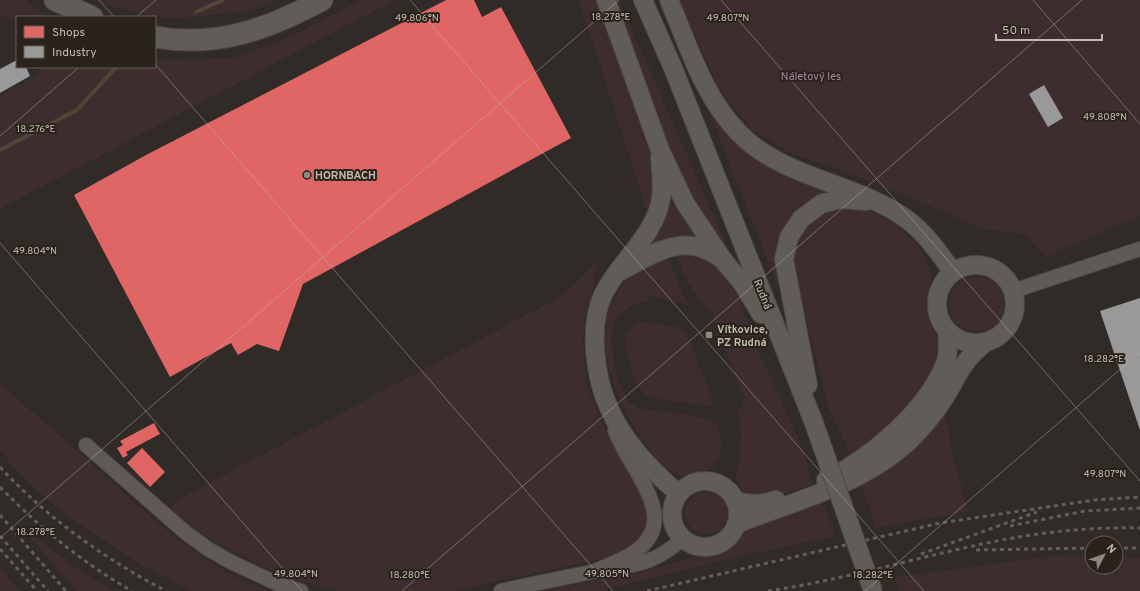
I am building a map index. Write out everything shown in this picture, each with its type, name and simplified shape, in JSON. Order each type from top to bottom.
[{"type":"highway","points":[[55,0],[90,16]]},
{"type":"highway","points":[[156,37],[190,41],[229,37],[285,20],[322,0]]},
{"type":"main road","points":[[606,0],[660,150],[685,203],[722,260],[743,284],[791,364]]},
{"type":"main road","name":"Rudná","points":[[643,0],[673,68],[814,423],[873,591]]},
{"type":"main road","points":[[670,0],[707,89],[721,112],[740,134],[766,154],[780,162],[863,194],[905,218],[920,231],[953,272]]},
{"type":"main road","points":[[660,150],[662,189],[659,209],[651,228],[616,275],[603,296],[598,306],[594,334],[598,368],[609,409],[623,433],[640,454],[679,494]]},
{"type":"main road","points":[[814,423],[785,269],[784,259],[786,245],[796,225],[811,210],[821,204],[840,200],[878,203]]},
{"type":"main road","points":[[616,275],[654,254],[680,246],[701,246],[722,260]]},
{"type":"main road","points":[[735,501],[751,505],[762,504],[793,495],[840,472],[877,447],[917,408],[931,389],[946,360],[949,344],[947,330],[939,316],[937,300],[942,284],[953,272],[971,265],[991,267],[1006,279],[1013,291],[1015,308],[1009,325],[997,338],[986,342],[972,353],[960,368],[941,404],[910,439],[887,458],[857,478],[736,524]]},
{"type":"main road","points":[[947,330],[965,342],[986,342]]},
{"type":"main road","points":[[697,482],[711,482],[725,488],[735,501],[737,509],[736,524],[726,540],[709,547],[690,544],[682,539],[674,527],[671,512],[674,502],[684,488],[697,482]]},
{"type":"street","points":[[1013,291],[1140,249]]},
{"type":"street","points":[[595,571],[641,548],[650,535],[655,521],[653,502],[622,450],[609,409]]},
{"type":"street","points":[[86,445],[186,533],[208,549],[231,562],[278,584],[301,591]]},
{"type":"street","points":[[501,591],[595,571],[642,563],[666,552],[682,539]]},
{"type":"green space","points":[[0,0],[25,0],[48,16],[16,16],[16,25],[13,19],[0,15]]},
{"type":"green space","points":[[94,0],[277,0],[247,11],[172,19],[108,6]]},
{"type":"green space","points":[[361,0],[395,0],[0,209],[0,95],[42,73],[40,68],[156,68],[156,59],[234,58],[294,35]]},
{"type":"green space","points":[[579,0],[596,0],[652,159],[657,185],[648,215]]},
{"type":"green space","points":[[613,0],[619,0],[724,239],[724,246],[680,179]]},
{"type":"green space","name":"Náletový les","points":[[679,0],[1140,0],[1140,216],[1046,257],[1025,234],[983,229],[910,197],[833,167],[792,154],[752,130],[719,89]]},
{"type":"green space","points":[[709,112],[727,127],[840,192],[801,209],[779,289]]},
{"type":"green space","points":[[672,195],[701,240],[643,251],[668,200]]},
{"type":"green space","points":[[845,208],[869,211],[891,221],[919,246],[930,269],[931,278],[927,313],[939,343],[939,361],[915,400],[887,430],[852,458],[828,407],[792,262],[796,240],[810,222],[830,210]]},
{"type":"green space","points":[[691,251],[712,261],[723,268],[728,274],[739,297],[762,360],[797,436],[812,484],[769,500],[754,499],[744,493],[738,483],[736,473],[740,456],[741,431],[738,413],[744,397],[712,318],[715,318],[692,288],[682,271],[676,253]]},
{"type":"green space","points":[[667,255],[687,304],[648,296],[647,302],[628,308],[618,317],[612,328],[611,342],[616,371],[622,390],[626,398],[636,407],[708,420],[713,422],[718,428],[721,446],[717,462],[704,473],[689,477],[680,475],[665,466],[650,450],[636,430],[624,408],[614,384],[607,360],[604,339],[605,321],[608,312],[621,288],[640,268],[647,263]]},
{"type":"green space","points":[[597,261],[593,290],[585,316],[583,341],[587,386],[605,428],[644,500],[646,512],[644,531],[634,545],[626,550],[606,558],[452,591],[337,591],[281,576],[168,516],[175,501],[560,297]]},
{"type":"green space","points":[[971,276],[983,276],[993,280],[1001,288],[1005,298],[1005,310],[1001,320],[993,328],[983,332],[971,332],[961,328],[953,320],[949,310],[949,298],[953,288],[961,280]]},
{"type":"green space","points":[[644,322],[678,327],[686,332],[713,400],[712,405],[706,406],[674,402],[650,396],[641,390],[630,366],[626,340],[628,331],[632,327],[636,324]]},
{"type":"green space","points":[[0,384],[159,524],[201,556],[223,570],[271,591],[191,591],[138,563],[71,518],[39,492],[10,463],[0,449]]},
{"type":"green space","points":[[945,408],[950,442],[968,511],[876,528],[861,485],[889,467]]},
{"type":"green space","points":[[702,492],[710,492],[718,495],[724,501],[727,513],[724,525],[718,531],[710,534],[702,534],[694,531],[688,525],[685,517],[685,509],[688,501],[694,495]]},
{"type":"green space","points":[[822,500],[836,536],[756,553],[598,591],[542,591],[648,570],[727,548],[740,537],[745,528]]},
{"type":"green space","points":[[16,522],[74,567],[113,591],[77,591]]},
{"type":"green space","points":[[1052,556],[1084,557],[1084,575],[1124,575],[1124,557],[1140,558],[1140,591],[900,591],[895,577]]},
{"type":"green space","points":[[0,568],[20,591],[0,591]]},
{"type":"building: Shops","name":"HORNBACH","points":[[446,0],[474,0],[482,17],[501,7],[571,138],[303,284],[279,351],[257,344],[238,355],[231,343],[170,377],[74,195],[146,155]]},
{"type":"building: Shops","points":[[154,423],[160,434],[126,452],[128,455],[123,458],[117,448],[123,445],[120,441]]},
{"type":"building: Shops","points":[[142,448],[165,472],[150,487],[127,463]]},
{"type":"building: Industry","points":[[16,61],[16,68],[26,68],[30,76],[0,93],[0,69]]},
{"type":"building: Industry","points":[[1044,85],[1063,118],[1048,127],[1029,94]]},
{"type":"building: Industry","points":[[1140,298],[1140,430],[1100,311]]},
{"type":"waterway","points":[[196,12],[223,0]]},
{"type":"waterway","points":[[0,150],[77,110],[115,68]]},
{"type":"railway","points":[[0,467],[37,503],[78,536],[143,579],[166,591]]},
{"type":"railway","points":[[0,487],[46,531],[96,569],[132,591]]},
{"type":"railway","points":[[647,591],[940,523],[1094,500],[1140,497]]},
{"type":"railway","points":[[1010,526],[1085,511],[1140,508]]},
{"type":"railway","points":[[921,554],[1037,512]]},
{"type":"railway","points":[[0,515],[66,591]]},
{"type":"railway","points":[[768,591],[828,580],[977,545],[1024,536],[1090,529],[1140,528]]},
{"type":"railway","points":[[0,536],[48,591]]},
{"type":"railway","points":[[976,550],[1084,548]]},
{"type":"railway","points":[[1124,548],[1140,548]]},
{"type":"railway","points":[[0,549],[37,591]]},
{"type":"place","name":"HORNBACH","points":[[307,175]]},
{"type":"place","name":"Vítkovice, PZ Rudná","points":[[709,335]]}]
